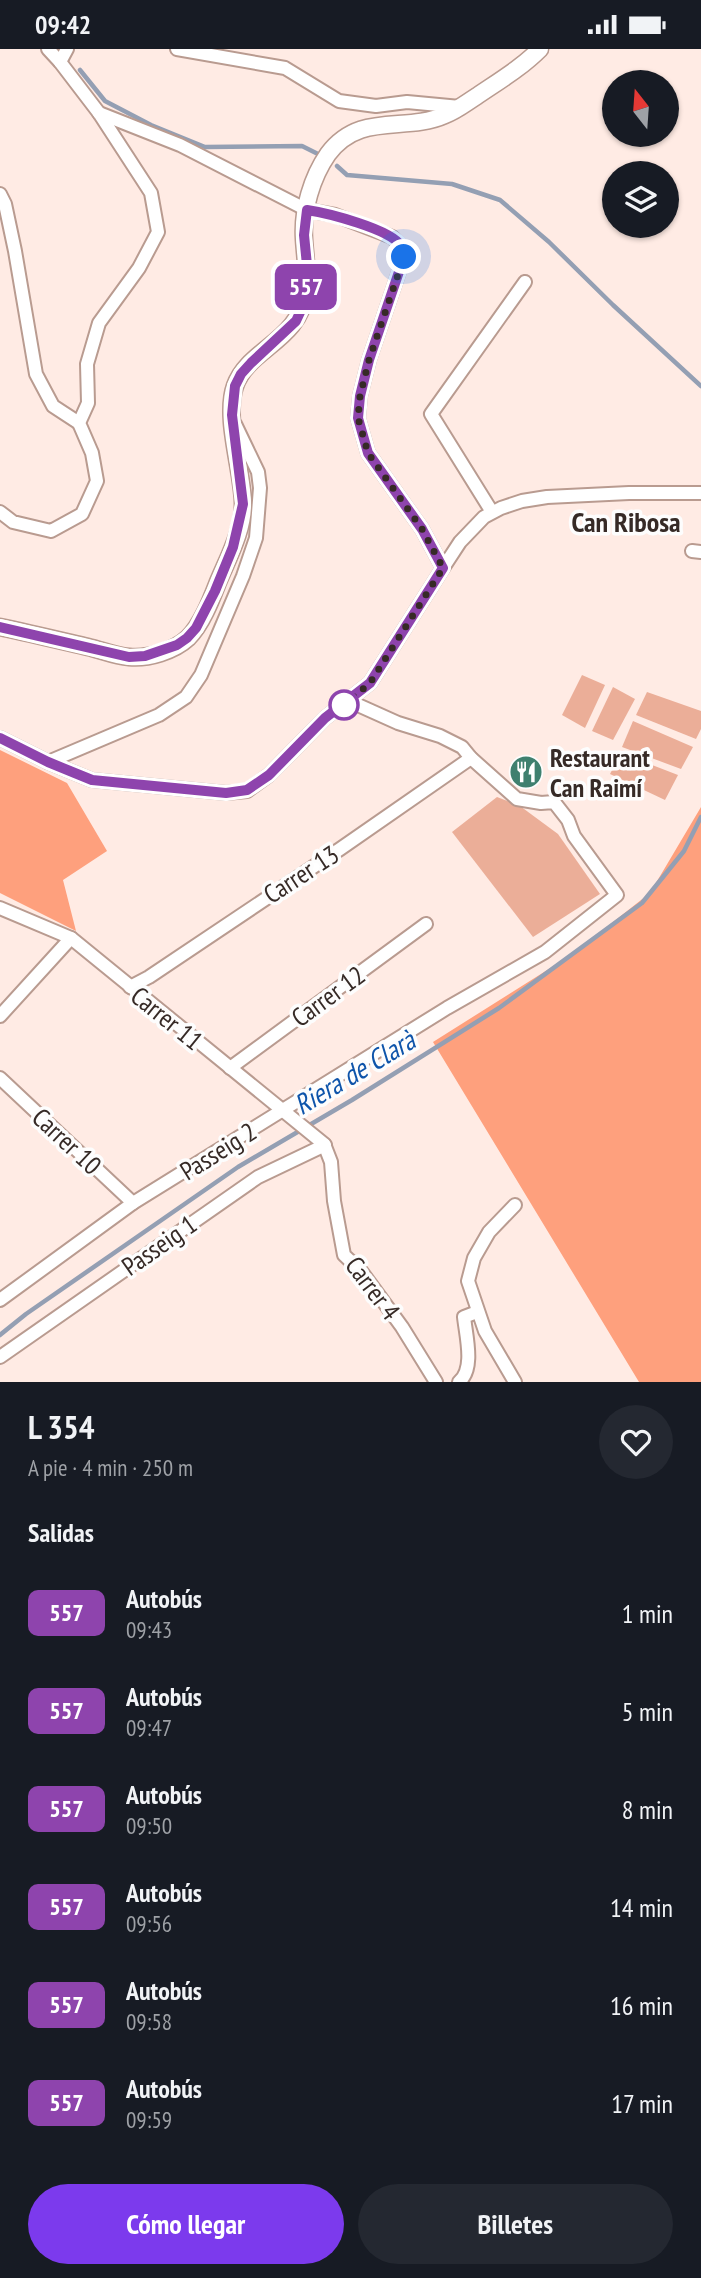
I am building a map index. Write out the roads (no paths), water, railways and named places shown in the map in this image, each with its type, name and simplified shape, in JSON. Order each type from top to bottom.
[{"type":"street","points":[[48,49],[99,114],[151,193],[158,232],[139,268],[99,323],[87,364],[88,403],[79,423]]},
{"type":"street","points":[[60,62],[67,49]]},
{"type":"street","points":[[177,49],[285,68],[338,100],[376,106],[407,102],[460,107]]},
{"type":"street","points":[[0,627],[129,657],[162,652],[187,638],[196,628],[215,591],[240,523],[243,504],[233,420],[235,386],[241,374],[286,333],[303,306],[307,265],[304,235],[310,190],[318,170],[335,145],[350,135],[371,125],[425,121],[444,116],[523,65],[540,49]]},
{"type":"street","points":[[99,114],[180,145],[307,210],[335,215],[392,237],[400,245],[404,257],[369,360],[360,396],[358,418],[368,453],[422,529],[443,568]]},
{"type":"street","points":[[0,194],[5,204],[15,251],[36,374],[53,406],[79,423],[92,453],[97,481],[82,514],[51,531],[13,522],[0,512]]},
{"type":"street","points":[[492,512],[431,414],[525,282]]},
{"type":"street","points":[[48,762],[159,715],[186,697],[201,675],[256,538],[260,488],[258,472],[233,420]]},
{"type":"street","points":[[0,738],[92,780],[226,793],[247,790],[269,775],[325,718],[370,683],[460,542],[484,517],[522,501],[547,497],[701,493]]},
{"type":"street","points":[[348,701],[398,723],[440,736],[462,747],[471,758]]},
{"type":"street","name":"Passeig 2","points":[[0,1300],[133,1203],[447,1008],[545,952],[617,895],[574,836],[568,820],[554,802],[517,799],[471,758]]},
{"type":"street","name":"Carrer 13","points":[[130,987],[340,849],[471,758]]},
{"type":"street","name":"Carrer 11","points":[[0,908],[71,938],[325,1145]]},
{"type":"street","name":"Carrer 12","points":[[230,1068],[426,924]]},
{"type":"street","points":[[0,1016],[71,938]]},
{"type":"street","name":"Carrer 10","points":[[0,1079],[133,1203]]},
{"type":"street","name":"Passeig 1","points":[[0,1357],[258,1177],[325,1145]]},
{"type":"street","name":"Carrer 4","points":[[325,1145],[331,1162],[334,1201],[344,1255],[361,1271],[402,1327],[436,1382]]},
{"type":"street","points":[[515,1205],[489,1232],[474,1258],[468,1281],[485,1331],[515,1382]]},
{"type":"street","points":[[459,1382],[464,1378],[468,1360],[464,1317],[477,1312]]},
{"type":"waterway","points":[[80,70],[105,101],[151,125],[205,147],[302,146],[318,154]]},
{"type":"waterway","points":[[337,166],[347,175],[452,184],[500,200],[549,242],[701,386]]},
{"type":"waterway","name":"Riera de Clarà","points":[[0,1335],[26,1314],[238,1167],[499,1008],[642,903],[684,851],[701,817]]},
{"type":"place","name":"Restaurant Can Raimí","points":[[526,772]]},
{"type":"district","name":"Can Ribosa","points":[[626,521]]}]
